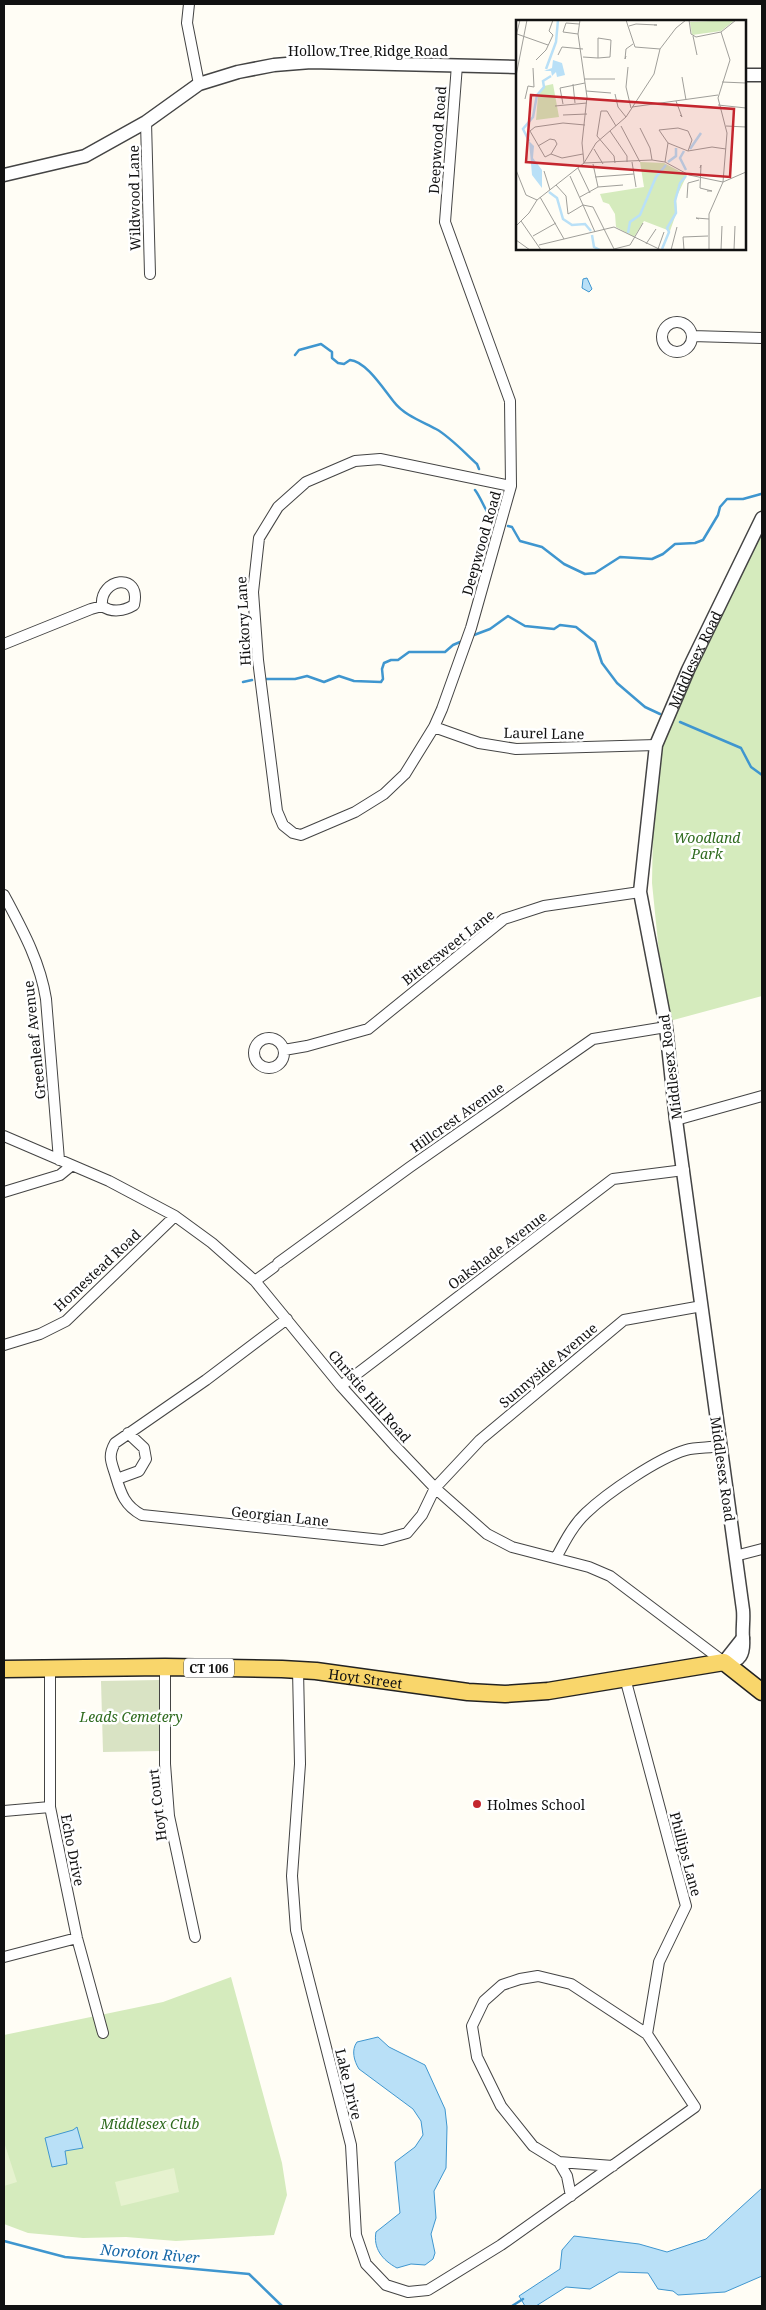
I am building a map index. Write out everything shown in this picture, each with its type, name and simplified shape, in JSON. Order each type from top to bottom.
[{"type":"main road","name":"Hoyt Street","points":[[4,1669],[165,1667],[298,1670],[468,1692],[505,1694],[534,1693],[724,1662]]},
{"type":"main road","points":[[724,1662],[762,1692]]},
{"type":"street","points":[[189,4],[187,24],[199,84]]},
{"type":"street","name":"Hollow Tree Ridge Road","points":[[4,175],[85,156],[146,122],[199,84],[238,72],[274,65],[311,62],[516,67]]},
{"type":"street","name":"Deepwood Road","points":[[293,833],[301,834],[312,831],[355,812],[384,794],[405,774],[434,727],[470,628],[511,486],[510,401],[445,222],[457,65]]},
{"type":"street","points":[[746,75],[762,75]]},
{"type":"street","name":"Wildwood Lane","points":[[146,122],[150,274]]},
{"type":"street","points":[[692,336],[762,338]]},
{"type":"street","name":"Hickory Lane","points":[[293,833],[283,825],[277,811],[254,619],[254,568],[259,538],[278,507],[306,482],[355,461],[380,459],[511,486]]},
{"type":"street","name":"Middlesex Road","points":[[724,1662],[743,1638],[743,1610],[676,1120],[666,1027],[640,892],[656,746],[688,670],[762,518]]},
{"type":"street","points":[[4,644],[102,606]]},
{"type":"street","name":"Laurel Lane","points":[[434,727],[479,743],[516,749],[656,746]]},
{"type":"street","name":"Bittersweet Lane","points":[[284,1050],[307,1046],[368,1029],[504,919],[544,906],[640,892]]},
{"type":"street","name":"Greenleaf Avenue","points":[[4,895],[32,946],[43,980],[59,1160]]},
{"type":"street","name":"Hillcrest Avenue","points":[[255,1281],[418,1161],[593,1039],[666,1027]]},
{"type":"street","points":[[676,1120],[762,1096]]},
{"type":"street","name":"Christie Hill Road","points":[[4,1136],[109,1181],[175,1216],[212,1242],[255,1281],[341,1386],[436,1488],[487,1534],[512,1547],[556,1558],[610,1576],[724,1662]]},
{"type":"street","points":[[4,1192],[60,1175],[71,1166]]},
{"type":"street","name":"Oakshade Avenue","points":[[341,1386],[613,1179],[684,1170]]},
{"type":"street","name":"Homestead Road","points":[[4,1345],[40,1334],[66,1321],[175,1216]]},
{"type":"street","name":"Sunnyside Avenue","points":[[436,1488],[480,1440],[624,1320],[702,1306]]},
{"type":"street","name":"Georgian Lane","points":[[287,1319],[206,1380],[115,1443],[110,1451],[109,1459],[122,1497],[129,1506],[142,1515],[382,1540],[407,1533],[422,1515],[436,1488]]},
{"type":"street","points":[[117,1479],[139,1470],[146,1459],[144,1448],[128,1433]]},
{"type":"street","points":[[556,1558],[568,1536],[585,1514],[632,1479],[658,1462],[686,1450],[720,1446]]},
{"type":"street","points":[[735,1556],[762,1549]]},
{"type":"street","name":"Hoyt Court","points":[[165,1667],[166,1764],[169,1816],[195,1937]]},
{"type":"street","name":"Echo Drive","points":[[50,1668],[50,1807],[77,1938],[103,2033]]},
{"type":"street","name":"Lake Drive","points":[[298,1670],[300,1764],[292,1876],[296,1930],[351,2145],[356,2235],[366,2264],[386,2285],[408,2292],[428,2290],[501,2245],[571,2196]]},
{"type":"street","name":"Phillips Lane","points":[[625,1678],[686,1906],[659,1962],[647,2034]]},
{"type":"street","points":[[4,1811],[50,1807]]},
{"type":"street","points":[[4,1957],[77,1938]]},
{"type":"street","points":[[538,1976],[571,1984],[647,2034],[695,2107],[571,2196],[567,2176],[558,2162],[533,2146],[501,2106],[477,2057],[472,2026],[484,2001],[502,1985],[538,1976]]},
{"type":"street","points":[[558,2162],[613,2166]]},
{"type":"green space","name":"Woodland Park","points":[[762,507],[762,996],[666,1022],[652,883],[653,828],[661,747],[688,665]]},
{"type":"green space","name":"Leads Cemetery","points":[[159,1680],[162,1751],[103,1752],[101,1681]]},
{"type":"green space","name":"Middlesex Club","points":[[231,1977],[282,2163],[287,2195],[274,2235],[176,2241],[126,2237],[83,2238],[28,2233],[4,2224],[4,2035],[163,2002]]},
{"type":"green space","points":[[4,2142],[17,2182],[4,2186]]},
{"type":"green space","points":[[174,2168],[179,2192],[121,2206],[115,2182]]},
{"type":"water","points":[[587,278],[592,289],[589,292],[582,288],[583,279]]},
{"type":"water","points":[[378,2037],[389,2047],[425,2065],[445,2109],[447,2127],[446,2168],[434,2191],[436,2218],[431,2234],[435,2253],[433,2259],[425,2265],[411,2264],[397,2268],[383,2257],[377,2248],[376,2232],[400,2213],[395,2162],[415,2147],[423,2135],[421,2121],[413,2109],[357,2066],[354,2052],[357,2042]]},
{"type":"water","points":[[77,2127],[83,2148],[65,2151],[67,2164],[52,2167],[45,2138],[73,2130]]},
{"type":"water","points":[[762,2188],[762,2276],[725,2292],[678,2295],[673,2291],[658,2289],[648,2273],[619,2272],[590,2289],[566,2287],[536,2306],[525,2306],[519,2296],[560,2269],[562,2250],[574,2236],[639,2244],[667,2252],[706,2239]]},
{"type":"waterway","points":[[295,355],[299,350],[321,344],[332,352],[332,358],[338,363],[344,364],[350,360],[362,365],[398,407],[446,436],[477,464],[479,469]]},
{"type":"waterway","points":[[475,490],[494,521]]},
{"type":"waterway","points":[[508,526],[512,527],[520,541],[542,547],[564,564],[585,574],[595,573],[620,557],[652,559],[663,554],[675,544],[695,543],[703,540],[718,515],[720,507],[727,499],[743,499],[761,494]]},
{"type":"waterway","points":[[474,635],[490,629],[508,616],[525,626],[554,629],[560,625],[576,627],[595,642],[602,663],[617,683],[645,707],[660,714]]},
{"type":"waterway","points":[[266,679],[295,679],[307,676],[324,682],[339,676],[354,681],[381,682],[383,679],[382,669],[384,663],[398,660],[409,652],[445,652],[460,642]]},
{"type":"waterway","points":[[243,682],[252,680]]},
{"type":"waterway","points":[[680,722],[741,748],[751,767],[762,775]]},
{"type":"waterway","name":"Noroton River","points":[[4,2241],[65,2257],[249,2274],[282,2306]]},
{"type":"waterway","name":"Noroton River","points":[[512,2306],[523,2299]]},
{"type":"place","name":"Holmes School","points":[[477,1804]]}]
